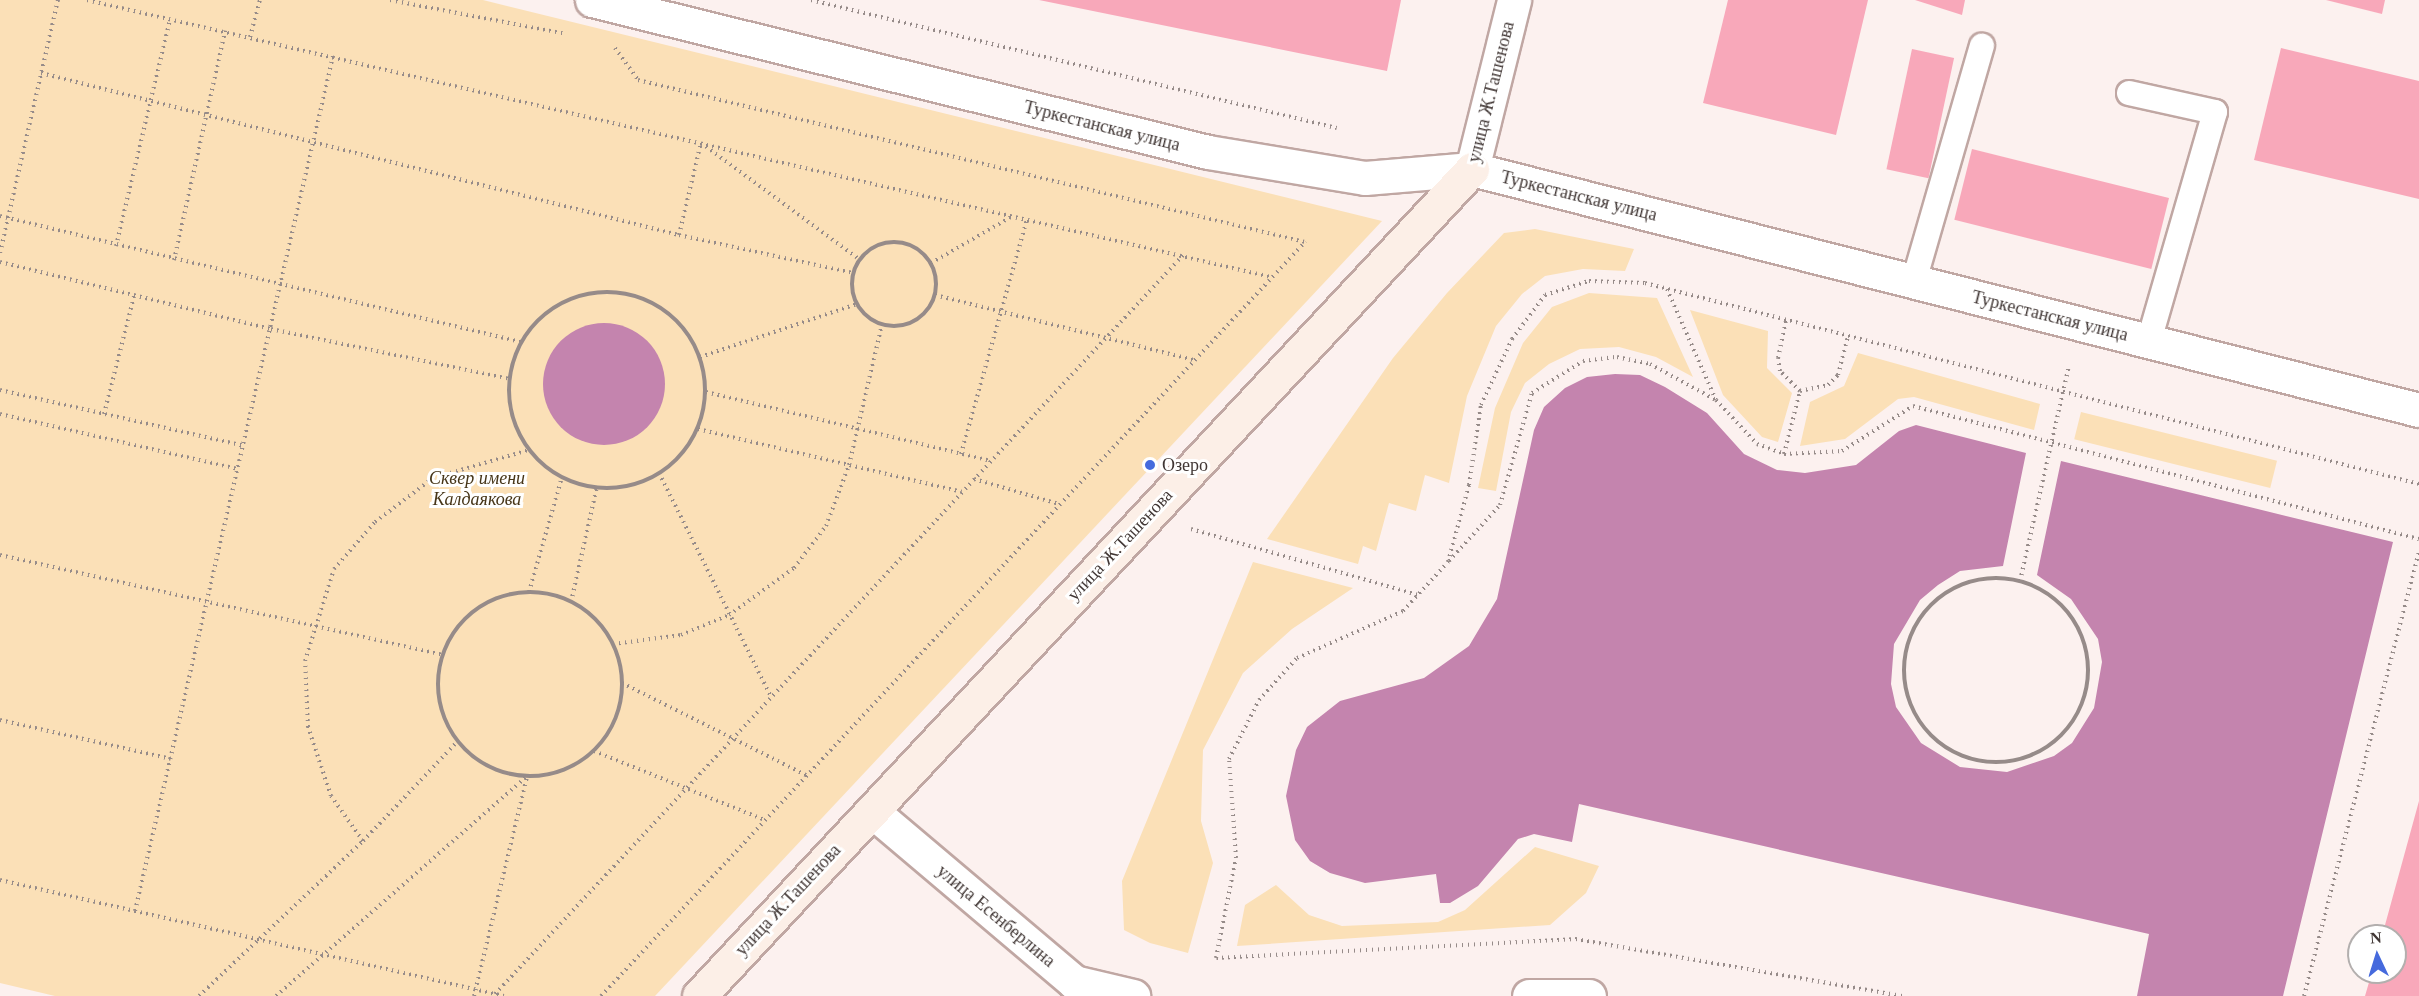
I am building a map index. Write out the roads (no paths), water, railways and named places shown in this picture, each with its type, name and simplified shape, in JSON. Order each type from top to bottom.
[{"type":"main road","name":"улица Ж.Ташенова","points":[[699,996],[1472,169]]},
{"type":"street","name":"Туркестанская улица","points":[[592,0],[1208,152],[1365,178],[1472,169],[2419,410]]},
{"type":"street","name":"улица Ж.Ташенова","points":[[1472,169],[1514,0]]},
{"type":"street","name":"улица Есенберлина","points":[[872,811],[1074,982],[1133,996]]},
{"type":"street","points":[[1529,996],[1589,996]]},
{"type":"lane","points":[[1914,281],[1982,46]]},
{"type":"lane","points":[[2129,93],[2215,112],[2149,341]]},
{"type":"place","name":"Озеро","points":[[1150,465]]},
{"type":"park label","name":"Сквер имени Калдаякова","points":[[477,489]]}]
